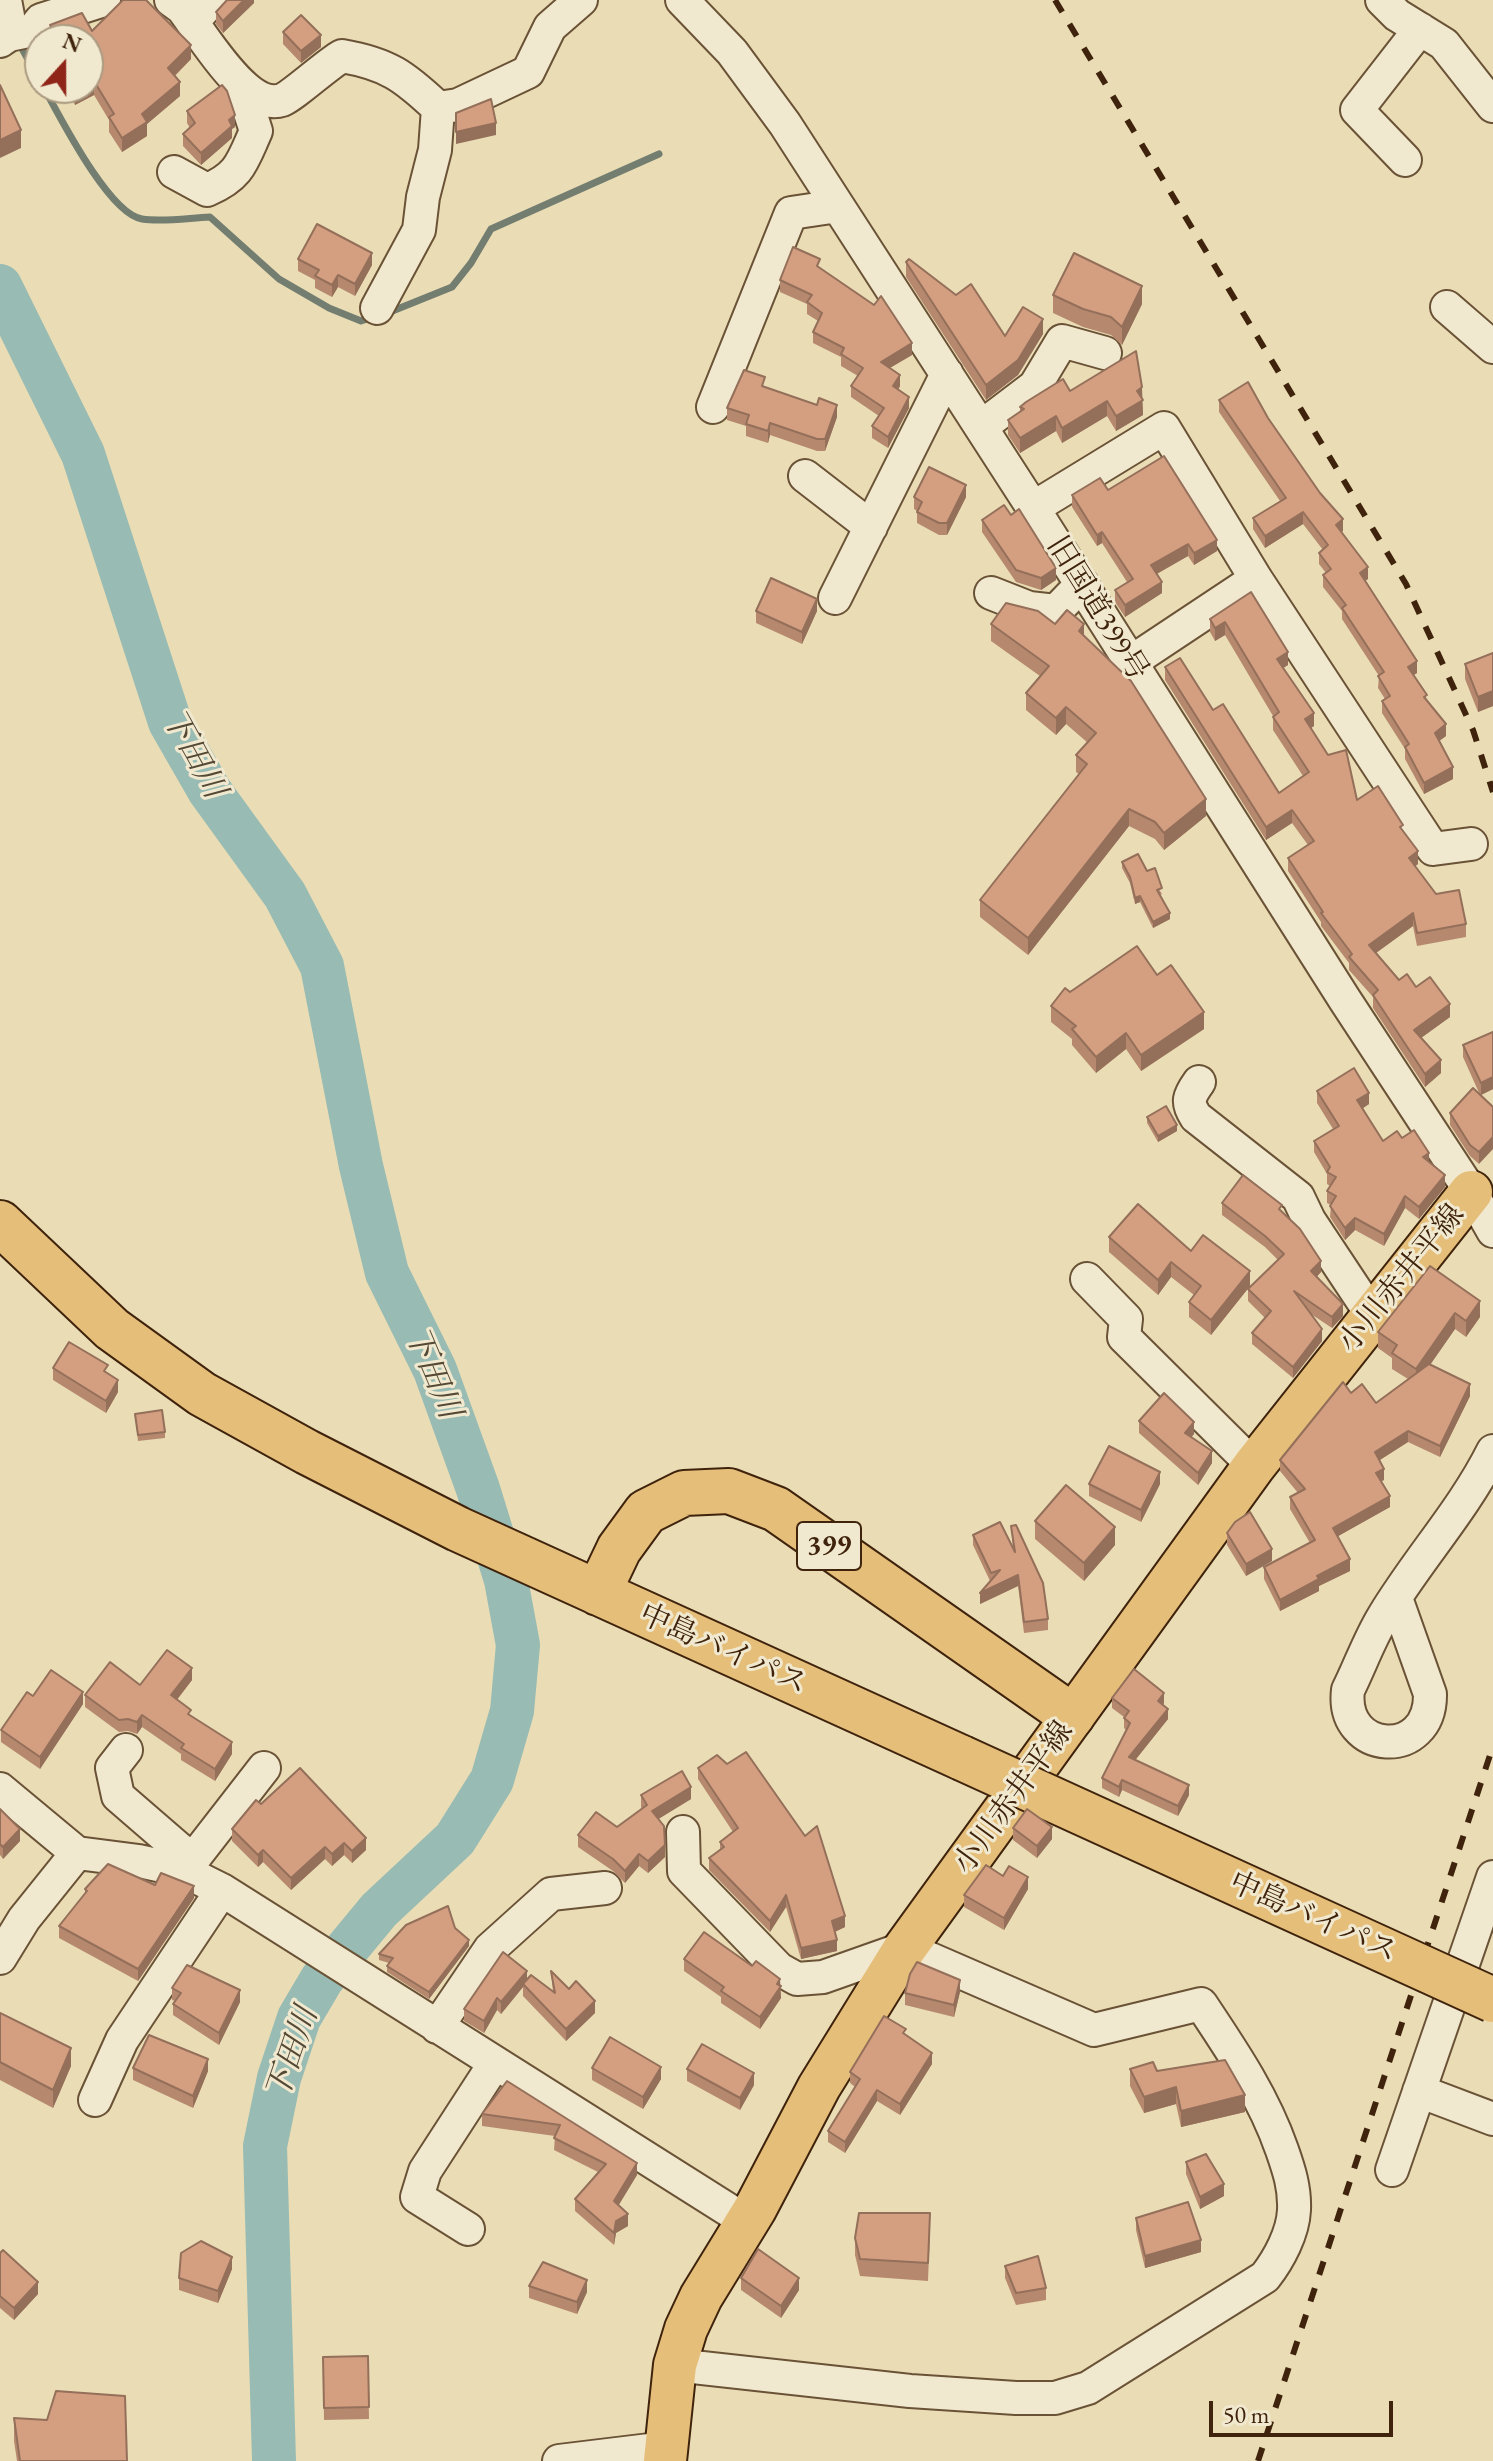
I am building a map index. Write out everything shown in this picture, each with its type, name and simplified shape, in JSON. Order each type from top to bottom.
[{"type":"highway","name":"中島バイパス","points":[[0,1223],[112,1329],[202,1394],[307,1452],[458,1529],[1493,2000]]},
{"type":"highway","name":"399","points":[[598,1593],[619,1549],[646,1512],[684,1493],[729,1491],[776,1509],[1072,1716]]},
{"type":"main road","name":"小川赤井平線","points":[[666,2455],[675,2365],[686,2329],[701,2297],[819,2087],[905,1948],[1254,1466],[1372,1315],[1482,1184]]},
{"type":"street","points":[[5,0],[8,16],[0,41],[41,20],[104,0]]},
{"type":"street","points":[[438,108],[458,105],[528,72],[550,27],[581,0]]},
{"type":"street","name":"旧国道399号","points":[[682,0],[732,52],[785,124],[1082,584],[1345,1000],[1482,1184],[1493,1231]]},
{"type":"street","points":[[1382,0],[1397,15],[1444,44],[1493,106]]},
{"type":"street","points":[[174,172],[207,190],[228,181],[242,162],[256,131],[242,88],[192,7]]},
{"type":"street","points":[[1405,160],[1357,110],[1420,29]]},
{"type":"street","points":[[242,88],[259,100],[281,100],[342,56],[379,64],[408,79],[438,108]]},
{"type":"street","points":[[377,308],[419,230],[423,197],[435,150],[438,108]]},
{"type":"street","points":[[713,407],[791,213],[838,206]]},
{"type":"street","points":[[1447,307],[1493,347]]},
{"type":"street","points":[[981,427],[1035,386],[1062,341],[1105,353]]},
{"type":"street","points":[[835,598],[947,374]]},
{"type":"street","points":[[1033,508],[1164,428],[1256,579],[1433,849],[1471,844]]},
{"type":"street","points":[[805,476],[871,527]]},
{"type":"street","points":[[1131,662],[1256,579]]},
{"type":"street","points":[[991,593],[1029,608],[1056,611],[1082,584]]},
{"type":"street","points":[[1199,1082],[1189,1095],[1189,1107],[1196,1117],[1298,1197],[1309,1220],[1372,1315]]},
{"type":"street","points":[[1087,1279],[1126,1319],[1124,1337],[1254,1466]]},
{"type":"street","points":[[1396,1598],[1480,1477],[1493,1451]]},
{"type":"street","points":[[126,1750],[112,1768],[118,1796],[188,1866],[746,2221]]},
{"type":"street","points":[[188,1866],[264,1768]]},
{"type":"street","points":[[0,1789],[77,1853],[188,1866]]},
{"type":"street","points":[[675,2365],[910,2391],[1055,2398],[1088,2388],[1265,2277],[1279,2258],[1294,2213],[1293,2183],[1271,2120],[1252,2082],[1201,2004],[1094,2030],[905,1948],[823,1977],[797,1979],[779,1969],[684,1871],[683,1832]]},
{"type":"street","points":[[0,1958],[24,1919],[77,1853]]},
{"type":"street","points":[[1392,2170],[1493,1877]]},
{"type":"street","points":[[437,2027],[490,1949],[551,1894],[605,1888]]},
{"type":"street","points":[[95,2100],[122,2040],[222,1890]]},
{"type":"street","points":[[468,2229],[417,2197],[425,2171],[495,2063]]},
{"type":"street","points":[[1419,2091],[1493,2119]]},
{"type":"street","points":[[559,2461],[666,2455]]},
{"type":"building","points":[[123,0],[146,0],[191,45],[168,68],[180,82],[142,114],[147,122],[122,138],[109,117],[114,114],[104,98],[104,24],[99,24]]},
{"type":"building","points":[[227,0],[244,0],[223,21],[216,12]]},
{"type":"building","points":[[82,13],[88,24],[53,24]]},
{"type":"building","points":[[301,15],[321,35],[301,51],[283,32]]},
{"type":"building","points":[[0,85],[21,130],[0,140]]},
{"type":"building","points":[[222,85],[235,115],[229,120],[232,126],[201,153],[183,134],[195,123],[187,111]]},
{"type":"building","points":[[491,99],[496,123],[456,132],[456,113]]},
{"type":"building","points":[[317,224],[372,253],[355,284],[338,275],[332,285],[315,276],[319,270],[298,259]]},
{"type":"building","points":[[793,247],[820,259],[817,266],[874,305],[881,296],[912,343],[881,362],[900,375],[893,386],[909,397],[888,437],[872,426],[884,408],[851,386],[863,368],[841,354],[844,348],[813,332],[822,313],[807,302],[812,295],[780,280]]},
{"type":"building","points":[[1074,253],[1142,286],[1122,327],[1111,317],[1083,309],[1053,295]]},
{"type":"building","points":[[909,259],[956,295],[971,284],[1005,336],[1023,307],[1043,319],[1018,360],[986,385],[906,262]]},
{"type":"building","points":[[1136,351],[1142,387],[1137,391],[1143,400],[1116,416],[1107,401],[1062,428],[1056,416],[1020,438],[1008,420],[1024,409],[1020,407],[1026,402],[1063,379],[1070,391]]},
{"type":"building","points":[[744,370],[765,377],[762,386],[817,405],[819,398],[837,405],[825,439],[770,423],[768,431],[746,424],[749,415],[727,408]]},
{"type":"building","points":[[1248,382],[1268,418],[1320,493],[1343,519],[1336,525],[1368,567],[1360,573],[1417,661],[1408,667],[1427,695],[1424,697],[1446,724],[1435,733],[1453,767],[1424,783],[1405,747],[1409,744],[1382,701],[1390,696],[1378,676],[1384,672],[1342,608],[1346,605],[1323,575],[1331,569],[1319,553],[1328,545],[1303,512],[1265,536],[1253,518],[1286,498],[1219,400]]},
{"type":"building","points":[[1164,456],[1217,540],[1194,553],[1188,544],[1151,565],[1162,582],[1125,605],[1115,590],[1133,579],[1102,532],[1097,535],[1072,495],[1100,478],[1108,490]]},
{"type":"building","points":[[929,467],[966,485],[947,523],[939,523],[917,512],[922,502],[914,497]]},
{"type":"building","points":[[1004,505],[1011,515],[1019,509],[1056,568],[1041,578],[1016,570],[982,520]]},
{"type":"building","points":[[771,578],[817,599],[802,632],[756,611]]},
{"type":"building","points":[[1251,592],[1288,652],[1277,659],[1314,713],[1305,719],[1328,755],[1346,750],[1357,800],[1378,786],[1403,825],[1400,827],[1418,851],[1409,858],[1436,894],[1459,890],[1466,924],[1417,933],[1413,913],[1369,945],[1399,980],[1407,974],[1416,987],[1430,977],[1450,1004],[1414,1030],[1441,1060],[1425,1074],[1373,995],[1378,990],[1349,957],[1352,954],[1321,913],[1288,858],[1314,841],[1292,810],[1266,827],[1165,667],[1180,658],[1213,710],[1223,704],[1279,793],[1309,772],[1273,717],[1279,712],[1225,622],[1215,628],[1210,619]]},
{"type":"building","points":[[1006,603],[1038,611],[1055,624],[1067,610],[1084,624],[1079,631],[1131,681],[1206,799],[1164,833],[1155,822],[1129,809],[1028,938],[980,900],[1087,764],[1076,755],[1096,733],[1066,707],[1056,718],[1026,693],[1049,666],[991,624]]},
{"type":"building","points":[[1493,653],[1493,691],[1478,697],[1465,664]]},
{"type":"building","points":[[1138,854],[1147,871],[1155,868],[1162,888],[1157,890],[1170,913],[1153,922],[1140,896],[1135,898],[1130,877],[1122,862]]},
{"type":"building","points":[[1137,946],[1157,975],[1171,965],[1204,1012],[1141,1055],[1126,1033],[1096,1057],[1072,1029],[1076,1026],[1051,1006],[1065,988],[1070,992]]},
{"type":"building","points":[[1493,1032],[1493,1077],[1481,1083],[1463,1045]]},
{"type":"building","points":[[1354,1068],[1369,1093],[1357,1100],[1383,1141],[1397,1131],[1402,1138],[1414,1130],[1429,1153],[1423,1157],[1445,1175],[1419,1207],[1405,1196],[1384,1234],[1355,1218],[1345,1228],[1330,1206],[1336,1196],[1327,1191],[1336,1177],[1327,1172],[1330,1167],[1314,1141],[1339,1126],[1317,1091]]},
{"type":"building","points":[[1473,1088],[1493,1107],[1493,1137],[1479,1152],[1470,1145],[1450,1113]]},
{"type":"building","points":[[1166,1106],[1177,1125],[1158,1136],[1147,1117]]},
{"type":"building","points":[[1243,1175],[1282,1205],[1279,1209],[1300,1229],[1321,1261],[1311,1271],[1343,1304],[1332,1317],[1294,1291],[1322,1329],[1293,1367],[1252,1333],[1271,1311],[1248,1289],[1284,1254],[1222,1203]]},
{"type":"building","points":[[1138,1204],[1191,1251],[1203,1235],[1250,1271],[1211,1320],[1189,1302],[1201,1286],[1171,1262],[1158,1280],[1109,1237]]},
{"type":"building","points":[[1430,1266],[1480,1301],[1466,1321],[1455,1313],[1416,1369],[1392,1353],[1397,1345],[1378,1332]]},
{"type":"building","points":[[69,1342],[108,1365],[104,1371],[118,1380],[106,1401],[53,1368]]},
{"type":"building","points":[[1429,1364],[1470,1384],[1440,1446],[1408,1431],[1375,1452],[1384,1469],[1376,1473],[1390,1496],[1333,1528],[1350,1559],[1280,1600],[1264,1567],[1315,1540],[1290,1497],[1305,1489],[1280,1460],[1343,1382],[1351,1393],[1362,1384],[1376,1403]]},
{"type":"building","points":[[1164,1393],[1194,1422],[1185,1433],[1212,1451],[1198,1473],[1139,1421]]},
{"type":"building","points":[[162,1410],[165,1432],[138,1435],[135,1414]]},
{"type":"building","points":[[1109,1446],[1160,1472],[1141,1510],[1089,1484]]},
{"type":"building","points":[[1066,1485],[1115,1527],[1084,1563],[1035,1521]]},
{"type":"building","points":[[1250,1512],[1272,1549],[1246,1564],[1227,1533],[1235,1522]]},
{"type":"building","points":[[1000,1522],[1015,1552],[1011,1526],[1016,1525],[1043,1583],[1048,1619],[1024,1622],[1018,1575],[980,1593],[1000,1570],[991,1573],[973,1535]]},
{"type":"building","points":[[167,1650],[192,1668],[171,1695],[191,1710],[188,1714],[232,1742],[215,1769],[181,1748],[184,1744],[142,1715],[137,1722],[119,1720],[85,1695],[110,1662],[140,1685]]},
{"type":"building","points":[[1134,1669],[1164,1693],[1158,1701],[1168,1709],[1129,1757],[1189,1785],[1178,1806],[1122,1780],[1119,1787],[1102,1778],[1130,1723],[1124,1718],[1129,1711],[1112,1698]]},
{"type":"building","points":[[51,1670],[83,1692],[40,1757],[1,1730],[27,1692],[33,1696]]},
{"type":"building","points":[[746,1752],[805,1836],[817,1826],[845,1916],[832,1921],[837,1940],[801,1948],[786,1895],[770,1921],[709,1858],[724,1847],[720,1842],[738,1828],[698,1768],[717,1755],[727,1764]]},
{"type":"building","points":[[300,1768],[366,1838],[352,1851],[344,1843],[332,1854],[325,1847],[291,1878],[263,1850],[258,1855],[232,1829],[256,1800],[261,1804]]},
{"type":"building","points":[[682,1771],[691,1787],[652,1811],[664,1826],[665,1845],[648,1861],[639,1854],[625,1871],[578,1835],[596,1812],[617,1827],[647,1805],[641,1795]]},
{"type":"building","points":[[0,1809],[20,1829],[3,1847],[0,1844]]},
{"type":"building","points":[[1027,1809],[1052,1827],[1037,1846],[1013,1828]]},
{"type":"building","points":[[108,1864],[155,1885],[161,1873],[194,1886],[138,1969],[59,1926],[87,1891],[85,1889]]},
{"type":"building","points":[[986,1865],[1003,1876],[1009,1866],[1028,1877],[1004,1918],[964,1895]]},
{"type":"building","points":[[448,1906],[455,1928],[469,1940],[429,1992],[387,1966],[393,1958],[379,1954],[406,1925]]},
{"type":"building","points":[[704,1932],[752,1966],[756,1961],[780,1979],[777,1984],[781,1986],[760,2017],[721,1991],[724,1987],[684,1959]]},
{"type":"building","points":[[503,1952],[527,1971],[501,2002],[497,1998],[484,2021],[464,2009]]},
{"type":"building","points":[[917,1962],[960,1980],[954,2005],[905,1993]]},
{"type":"building","points":[[187,1965],[240,1990],[219,2033],[173,2004],[181,1993],[172,1988]]},
{"type":"building","points":[[551,1971],[569,1989],[576,1981],[595,2001],[566,2029],[523,1984],[531,1975],[555,1993]]},
{"type":"building","points":[[0,2013],[71,2048],[53,2090],[0,2062]]},
{"type":"building","points":[[884,2016],[906,2029],[903,2033],[932,2053],[900,2104],[877,2090],[845,2142],[828,2131],[860,2079],[850,2072]]},
{"type":"building","points":[[149,2035],[208,2059],[193,2096],[133,2068]]},
{"type":"building","points":[[610,2037],[661,2067],[643,2097],[592,2068]]},
{"type":"building","points":[[702,2044],[754,2073],[740,2098],[687,2069]]},
{"type":"building","points":[[1225,2060],[1245,2095],[1181,2111],[1176,2087],[1144,2097],[1130,2069],[1153,2062],[1157,2071]]},
{"type":"building","points":[[507,2081],[637,2163],[614,2201],[628,2214],[616,2221],[614,2233],[575,2199],[606,2164],[554,2138],[560,2125],[482,2114]]},
{"type":"building","points":[[1206,2154],[1224,2184],[1200,2197],[1186,2162]]},
{"type":"building","points":[[1188,2202],[1201,2240],[1145,2256],[1136,2218]]},
{"type":"building","points":[[859,2213],[930,2213],[928,2263],[860,2259],[855,2238]]},
{"type":"building","points":[[201,2241],[232,2257],[218,2291],[179,2278],[181,2253]]},
{"type":"building","points":[[758,2249],[799,2278],[781,2306],[741,2278]]},
{"type":"building","points":[[3,2250],[38,2282],[14,2308],[0,2296],[0,2253]]},
{"type":"building","points":[[1038,2256],[1046,2288],[1016,2293],[1005,2266]]},
{"type":"building","points":[[543,2262],[587,2280],[577,2302],[529,2286]]},
{"type":"building","points":[[368,2356],[369,2407],[324,2408],[323,2357]]},
{"type":"building","points":[[56,2391],[125,2396],[127,2461],[20,2461],[14,2418],[47,2420]]},
{"type":"waterway","points":[[21,40],[24,52]]},
{"type":"waterway","points":[[53,104],[101,183],[129,213],[150,220],[210,217],[279,279],[329,308],[361,321],[373,317]]},
{"type":"waterway","points":[[385,314],[452,287],[491,229],[659,154]]},
{"type":"waterway","name":"下田川","points":[[0,286],[83,454],[170,722],[209,790],[285,895],[322,966],[361,1166],[387,1273],[435,1370],[478,1489],[506,1580],[518,1645],[512,1711],[492,1780],[455,1839],[379,1910],[322,1979],[299,2018],[279,2078],[265,2146],[274,2461]]},
{"type":"railway","points":[[1055,0],[1406,584],[1473,730],[1493,792]]},
{"type":"railway","points":[[1258,2461],[1493,1746]]}]
